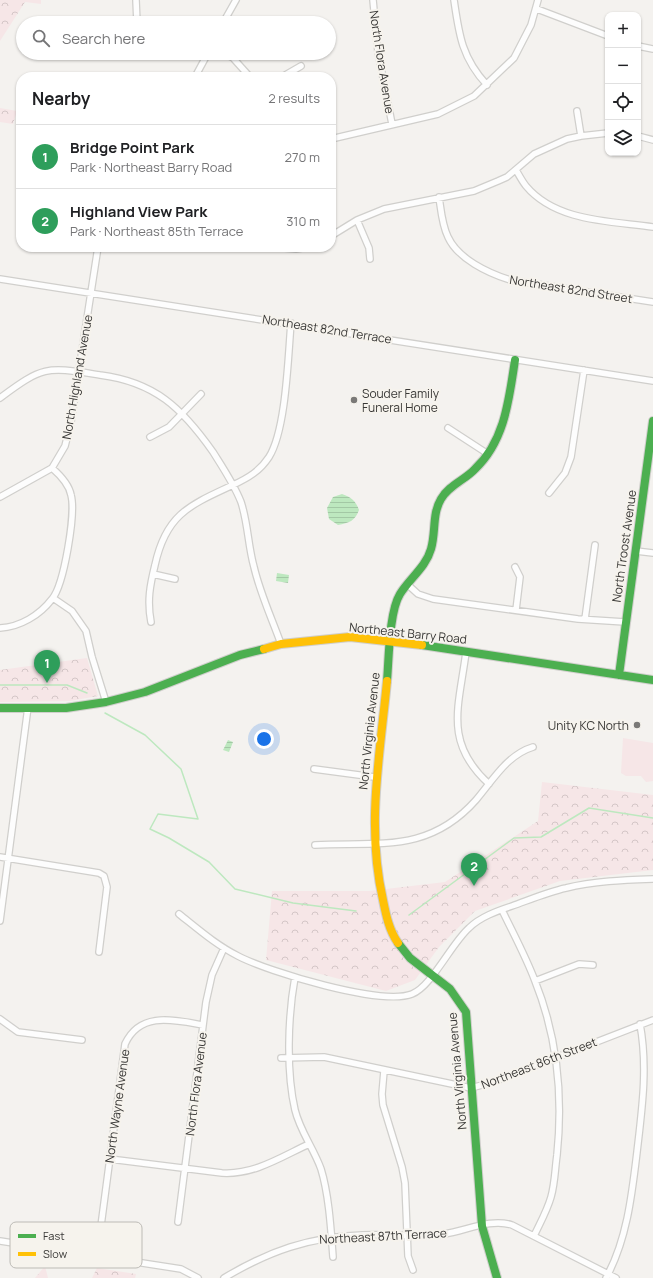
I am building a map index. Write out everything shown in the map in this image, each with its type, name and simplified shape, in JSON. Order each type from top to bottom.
[{"type":"street","points":[[136,0],[137,16]]},
{"type":"street","points":[[228,16],[236,0]]},
{"type":"street","name":"North Flora Avenue","points":[[373,0],[379,60],[392,124]]},
{"type":"street","points":[[454,0],[463,48],[472,66],[487,85]]},
{"type":"street","points":[[336,138],[433,116],[465,102],[487,85],[517,53],[531,25],[537,9],[538,0]]},
{"type":"street","points":[[537,9],[605,35]]},
{"type":"street","points":[[641,47],[653,49]]},
{"type":"street","points":[[198,72],[204,60]]},
{"type":"street","points":[[235,60],[246,72]]},
{"type":"street","points":[[291,72],[301,66]]},
{"type":"street","points":[[577,111],[581,136]]},
{"type":"street","points":[[336,233],[357,220],[384,209],[474,191],[507,177],[527,159],[543,149],[581,136],[605,133]]},
{"type":"street","points":[[641,136],[651,138]]},
{"type":"street","points":[[516,170],[526,186],[538,197],[558,209],[581,217],[653,227]]},
{"type":"street","name":"Northeast 82nd Street","points":[[438,197],[449,238],[470,260],[489,272],[510,280],[653,302]]},
{"type":"street","points":[[357,220],[369,248],[370,259]]},
{"type":"street","name":"North Highland Avenue","points":[[52,468],[65,446],[70,430],[97,252]]},
{"type":"street","name":"Northeast 82nd Terrace","points":[[0,279],[291,323],[653,381]]},
{"type":"street","points":[[151,622],[148,604],[153,574],[159,549],[172,522],[187,509],[248,478],[258,470],[268,458],[275,444],[280,428],[291,323]]},
{"type":"street","name":"North Virginia Avenue","points":[[482,1226],[466,1012],[457,994],[407,955],[394,938],[377,880],[374,843],[374,777],[397,600],[407,584],[423,564],[431,549],[434,516],[440,499],[449,488],[475,470],[488,454],[504,424],[515,360]]},
{"type":"street","points":[[0,398],[27,378],[46,370],[58,369],[130,381],[151,390],[182,413],[198,431],[233,485],[245,517],[254,567],[281,644]]},
{"type":"street","points":[[549,493],[560,480],[571,457],[584,370]]},
{"type":"street","points":[[150,437],[169,427],[202,394]]},
{"type":"street","name":"North Troost Avenue","points":[[619,675],[653,421]]},
{"type":"street","points":[[448,428],[488,454]]},
{"type":"street","points":[[0,497],[52,468],[68,486],[72,505],[64,567],[53,598],[39,612],[26,621],[7,628],[0,628]]},
{"type":"street","points":[[585,619],[595,545]]},
{"type":"street","points":[[636,550],[653,553]]},
{"type":"street","points":[[515,567],[520,577],[516,610]]},
{"type":"street","points":[[153,574],[175,579]]},
{"type":"street","points":[[407,584],[418,594],[434,599],[585,619],[625,622]]},
{"type":"street","points":[[53,598],[72,611],[86,631],[106,702]]},
{"type":"street","name":"Northeast Barry Road","points":[[0,708],[66,708],[106,702],[145,692],[240,655],[281,644],[350,637],[392,641],[653,680]]},
{"type":"street","points":[[466,652],[458,709],[457,733],[467,760],[478,774],[490,784]]},
{"type":"street","points":[[0,921],[28,707]]},
{"type":"street","points":[[315,845],[408,841],[426,836],[442,829],[459,817],[490,784],[515,754],[533,747]]},
{"type":"street","points":[[314,769],[374,777]]},
{"type":"street","points":[[0,857],[8,860],[99,873],[104,876],[107,887],[99,952]]},
{"type":"street","points":[[179,914],[224,948],[261,967],[295,977],[370,995],[396,997],[411,994],[421,989],[433,975],[456,941],[470,926],[502,910],[566,888],[594,883],[653,879]]},
{"type":"street","points":[[502,910],[535,981],[552,1037],[560,1108],[555,1177],[547,1208],[534,1236]]},
{"type":"street","name":"North Flora Avenue","points":[[178,1222],[203,1024],[212,975],[224,948]]},
{"type":"street","points":[[535,981],[579,964],[593,965]]},
{"type":"street","points":[[295,977],[290,1008],[290,1057],[292,1089],[296,1112],[323,1179],[333,1257]]},
{"type":"street","points":[[0,1019],[10,1028],[23,1033],[82,1040]]},
{"type":"street","name":"North Wayne Avenue","points":[[102,1222],[123,1052],[128,1038],[136,1028],[150,1021],[170,1020],[203,1024]]},
{"type":"street","name":"Northeast 86th Street","points":[[281,1058],[324,1057],[384,1071],[471,1088],[493,1082],[653,1020]]},
{"type":"street","points":[[607,1276],[624,1229],[633,1185],[644,1087],[644,1054],[640,1024]]},
{"type":"street","points":[[384,1071],[382,1094],[383,1105],[406,1183],[408,1256],[413,1270]]},
{"type":"street","points":[[110,1159],[222,1173],[247,1172],[309,1144]]},
{"type":"street","name":"Northeast 87th Terrace","points":[[224,1278],[281,1248],[312,1240],[362,1235],[408,1236],[445,1234],[494,1222],[502,1222],[534,1236],[607,1276],[616,1278]]},
{"type":"street","points":[[482,1226],[497,1278]]},
{"type":"street","points":[[0,1241],[10,1243]]},
{"type":"street","points":[[142,1263],[181,1269],[198,1278]]},
{"type":"green space","points":[[0,0],[41,0],[41,4],[25,2],[0,41]]},
{"type":"green space","points":[[0,108],[16,111],[13,124],[0,122]]},
{"type":"green space","points":[[87,658],[98,696],[70,701],[0,702],[0,670]]},
{"type":"green space","points":[[623,738],[653,743],[653,781],[646,782],[641,776],[626,776],[621,773]]},
{"type":"green space","points":[[542,782],[653,795],[653,870],[560,881],[475,911],[439,947],[415,980],[386,991],[266,960],[272,891],[369,891],[445,882],[538,821]]},
{"type":"green space","points":[[43,1268],[46,1268],[48,1278],[35,1278]]},
{"type":"green space","points":[[97,1268],[136,1274],[135,1278],[92,1278]]},
{"type":"shaded area","points":[[342,494],[353,500],[359,510],[356,517],[351,521],[338,525],[329,519],[327,508],[333,497]]},
{"type":"shaded area","points":[[277,573],[289,575],[288,583],[276,581]]},
{"type":"shaded area","points":[[228,740],[233,742],[229,752],[223,750]]},
{"type":"waterway","points":[[0,685],[67,685],[87,693]]},
{"type":"waterway","points":[[105,713],[145,735],[181,769],[198,819],[158,814],[150,829],[169,838],[209,862],[235,889],[293,903],[356,911]]},
{"type":"waterway","points":[[409,915],[514,838],[541,837],[589,808],[653,818]]},
{"type":"traffic: fast","points":[[387,681],[390,636],[396,602],[404,588],[422,567],[429,555],[436,511],[444,494],[475,469],[493,446],[504,419],[508,404],[515,360]]},
{"type":"traffic: fast","points":[[619,675],[653,421]]},
{"type":"traffic: fast","points":[[422,645],[653,680]]},
{"type":"traffic: fast","points":[[0,708],[66,708],[106,702],[145,692],[240,655],[264,649]]},
{"type":"traffic: fast","points":[[398,943],[410,958],[450,989],[466,1012],[482,1226],[497,1278]]},
{"type":"traffic: slow","points":[[264,649],[281,644],[350,637],[422,645]]},
{"type":"traffic: slow","points":[[387,681],[376,790],[375,845],[385,911],[390,928],[398,943]]},
{"type":"place","name":"Souder Family Funeral Home","points":[[354,400]]},
{"type":"place","name":"Bridge Point Park","points":[[47,683]]},
{"type":"place","name":"Unity KC North","points":[[637,725]]},
{"type":"place","name":"Highland View Park","points":[[474,886]]}]
